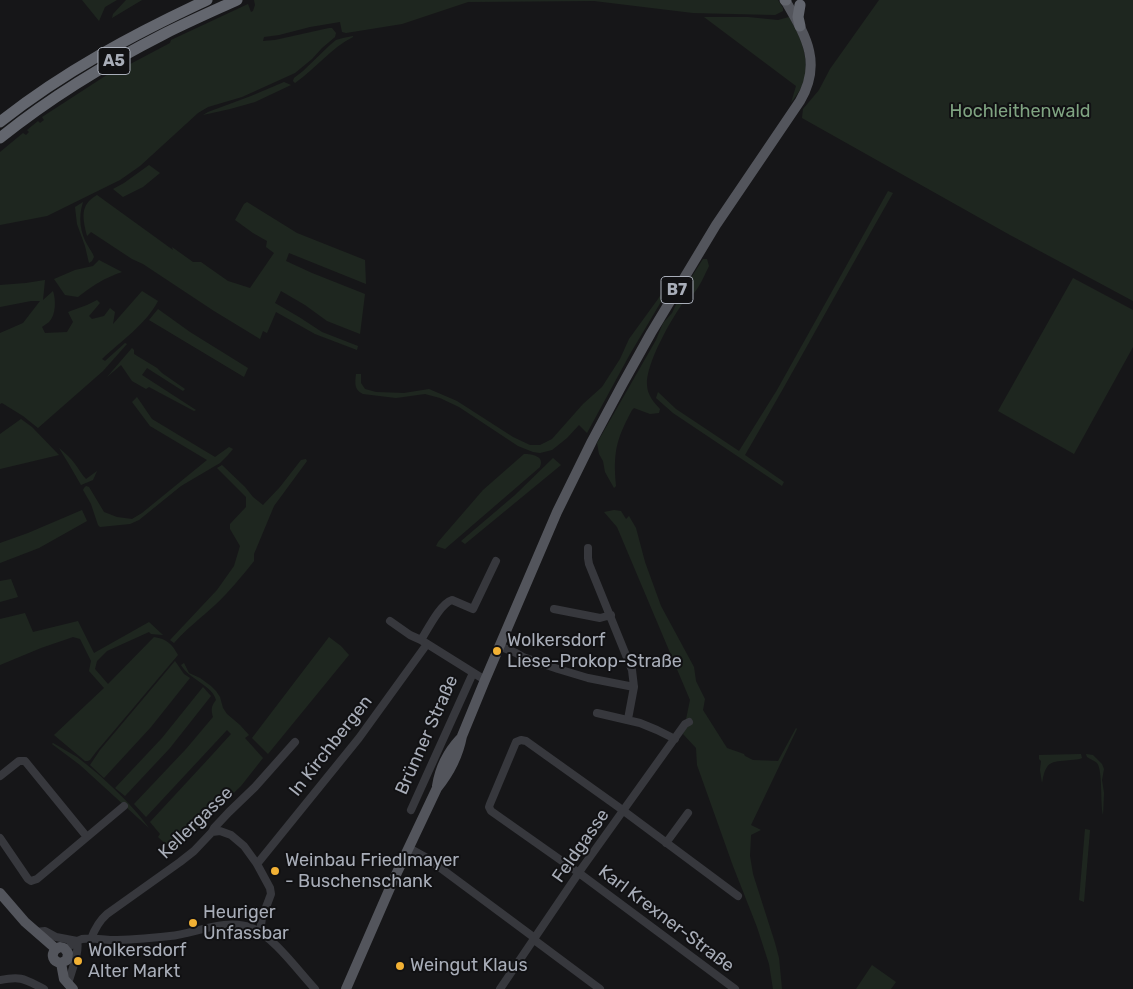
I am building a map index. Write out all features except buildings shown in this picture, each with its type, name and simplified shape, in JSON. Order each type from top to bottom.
[{"type":"highway","name":"A5","points":[[0,122],[98,56],[146,29],[206,0]]},
{"type":"highway","name":"A5","points":[[0,138],[71,87],[106,66],[165,33],[237,0]]},
{"type":"highway","points":[[786,1],[794,6],[803,2]]},
{"type":"highway","points":[[800,26],[798,17],[803,2]]},
{"type":"main road","name":"B7","points":[[786,1],[800,26]]},
{"type":"main road","name":"Brünner Straße","points":[[346,989],[437,788],[446,777],[454,762],[462,736],[499,646],[549,530],[592,441],[680,284],[716,226],[805,93],[809,82],[811,62],[807,43],[800,26]]},
{"type":"main road","points":[[0,893],[36,932],[68,953],[68,958],[65,962],[61,963],[63,974],[70,986]]},
{"type":"street","points":[[588,548],[588,561],[632,670],[634,687],[628,719]]},
{"type":"street","name":"In Kirchbergen","points":[[257,864],[359,738],[424,642],[440,610],[449,600],[473,609],[496,561]]},
{"type":"street","points":[[554,610],[600,618],[611,615]]},
{"type":"street","name":"Brünner Straße","points":[[390,621],[485,680]]},
{"type":"street","points":[[499,646],[516,652],[523,657],[558,669],[588,678],[634,687]]},
{"type":"street","name":"Brünner Straße","points":[[411,810],[473,673]]},
{"type":"street","points":[[597,713],[628,719],[657,730],[675,740]]},
{"type":"street","name":"Feldgasse","points":[[500,989],[579,873],[685,724],[689,722]]},
{"type":"street","name":"Karl Krexner-Straße","points":[[623,812],[526,741],[520,740],[516,742],[489,808],[735,989]]},
{"type":"street","name":"Kellergasse","points":[[91,939],[99,922],[107,914],[194,851],[295,742]]},
{"type":"street","points":[[0,776],[19,761],[25,761],[88,837]]},
{"type":"street","points":[[0,838],[31,881],[88,837],[124,806]]},
{"type":"street","points":[[623,812],[738,896]]},
{"type":"street","points":[[666,843],[688,814]]},
{"type":"street","points":[[212,832],[220,831],[231,835],[244,846],[257,864],[270,888],[271,892],[262,918],[260,932]]},
{"type":"street","points":[[409,848],[427,858],[595,988]]},
{"type":"street","points":[[61,949],[84,939],[113,940],[171,936],[232,925],[250,927],[260,932],[276,945],[315,989]]},
{"type":"street","points":[[36,932],[45,931],[56,937],[77,941]]},
{"type":"street","points":[[70,986],[78,945],[77,941]]},
{"type":"street","points":[[0,980],[24,979],[44,989]]},
{"type":"green space","points":[[82,0],[117,0],[105,7],[99,21]]},
{"type":"green space","points":[[126,0],[142,0],[112,18],[113,14]]},
{"type":"green space","points":[[254,0],[778,0],[783,11],[775,15],[693,13],[594,1],[468,2],[402,24],[346,33],[342,32],[340,22],[264,37],[263,41],[275,40],[329,28],[332,28],[336,33],[335,37],[295,73],[242,97],[208,107],[198,113],[140,166],[120,180],[47,216],[0,225],[0,152],[23,133],[26,135],[29,132],[27,130],[38,121],[40,123],[44,120],[42,117],[113,71],[117,71],[170,43],[171,40],[248,4],[251,12],[253,11]]},
{"type":"green space","name":"Hochleithenwald","points":[[879,0],[1133,0],[1133,301],[1010,235],[802,118],[803,109],[819,90],[830,69]]},
{"type":"green space","points":[[704,17],[748,17],[778,20],[789,17],[802,43],[806,62],[804,81],[791,103],[796,86]]},
{"type":"green space","points":[[353,36],[295,83],[293,81],[336,40]]},
{"type":"green space","points":[[284,82],[291,85],[255,102],[203,115],[208,112]]},
{"type":"green space","points":[[149,165],[160,173],[143,187],[123,197],[113,189],[124,183]]},
{"type":"green space","points":[[888,191],[893,193],[745,455],[784,482],[782,486],[673,413],[656,398],[658,392],[676,409],[739,451],[777,390]]},
{"type":"green space","points":[[97,195],[173,250],[172,247],[193,262],[201,262],[228,281],[250,288],[274,253],[266,247],[267,241],[235,220],[247,202],[297,233],[365,260],[366,284],[289,253],[286,261],[365,294],[360,334],[327,321],[281,291],[275,303],[322,332],[358,346],[357,350],[315,334],[276,312],[267,333],[263,331],[260,339],[91,232],[87,236],[84,218],[85,208],[87,203]]},
{"type":"green space","points":[[83,202],[80,219],[82,230],[85,241],[94,257],[89,263],[77,224],[75,207]]},
{"type":"green space","points":[[703,259],[707,259],[709,266],[696,290],[686,299],[673,318],[660,341],[650,366],[647,388],[651,398],[660,409],[659,413],[650,414],[634,408],[632,410],[619,438],[615,464],[616,486],[614,488],[605,472],[597,443],[656,340],[663,323],[672,313],[682,292]]},
{"type":"green space","points":[[99,260],[122,272],[98,283],[78,297],[65,295],[54,279],[75,270],[93,266]]},
{"type":"green space","points":[[1073,278],[1133,310],[1133,347],[1074,454],[998,411]]},
{"type":"green space","points":[[45,280],[43,300],[53,291],[55,303],[51,319],[42,327],[45,333],[67,332],[73,322],[68,312],[97,300],[100,303],[89,316],[92,319],[104,316],[110,308],[115,312],[113,324],[142,291],[158,301],[140,325],[102,359],[105,361],[125,343],[127,344],[103,371],[38,428],[23,416],[2,403],[0,404],[0,333],[23,323],[40,301],[0,307],[0,285]]},
{"type":"green space","points":[[668,283],[671,285],[630,354],[587,433],[579,425],[552,450],[540,453],[518,446],[459,407],[440,398],[425,394],[396,398],[363,394],[356,386],[356,374],[361,374],[361,383],[365,389],[376,392],[404,393],[429,389],[457,401],[513,437],[530,445],[540,445],[552,439],[583,404],[602,387],[620,359],[629,339]]},
{"type":"green space","points":[[158,309],[190,332],[248,368],[244,377],[149,320]]},
{"type":"green space","points":[[132,348],[134,354],[185,389],[183,391],[147,368],[142,375],[196,410],[194,411],[149,387],[146,389],[132,381],[121,365],[107,377]]},
{"type":"green space","points":[[137,397],[152,419],[215,457],[229,447],[233,449],[220,463],[181,486],[139,520],[130,524],[100,527],[83,490],[86,486],[89,487],[104,512],[117,517],[132,519],[207,460],[150,426],[132,402]]},
{"type":"green space","points":[[21,419],[32,427],[59,455],[0,469],[0,434]]},
{"type":"green space","points":[[59,448],[72,460],[86,479],[97,471],[93,480],[81,485]]},
{"type":"green space","points":[[524,454],[534,455],[539,458],[541,460],[540,467],[445,549],[436,546],[483,490]]},
{"type":"green space","points":[[553,458],[561,465],[465,544],[461,541],[515,495]]},
{"type":"green space","points":[[306,459],[307,461],[274,506],[254,554],[254,561],[220,600],[174,643],[170,640],[217,590],[234,566],[240,546],[230,529],[230,524],[246,507],[246,497],[217,468],[222,465],[263,505],[301,460]]},
{"type":"green space","points":[[82,510],[87,521],[39,548],[0,563],[0,543]]},
{"type":"green space","points":[[621,511],[626,519],[629,516],[636,528],[645,562],[661,606],[694,667],[696,681],[705,699],[703,710],[727,748],[744,754],[753,760],[778,761],[797,729],[751,825],[761,830],[751,835],[750,856],[753,874],[779,958],[782,989],[773,989],[769,964],[757,927],[697,765],[696,748],[683,734],[690,700],[617,527],[604,512]]},
{"type":"green space","points":[[11,579],[18,597],[0,602],[0,581]]},
{"type":"green space","points":[[25,613],[33,632],[78,621],[94,653],[149,622],[163,635],[151,634],[149,632],[107,651],[97,661],[95,669],[108,684],[154,637],[169,643],[178,655],[88,761],[85,761],[54,735],[104,688],[89,671],[91,661],[80,639],[73,637],[0,665],[0,619]]},
{"type":"green space","points":[[329,637],[349,655],[268,754],[252,738]]},
{"type":"green space","points":[[175,661],[184,674],[190,678],[151,727],[104,778],[90,765],[100,750]]},
{"type":"green space","points":[[184,663],[189,673],[200,678],[216,691],[227,714],[249,735],[245,738],[263,758],[241,786],[173,851],[158,837],[160,834],[150,822],[231,734],[227,730],[146,817],[134,804],[186,749],[213,717],[212,708],[216,700],[214,695],[206,686],[185,670],[181,665]]},
{"type":"green space","points":[[203,687],[211,696],[170,748],[125,796],[115,788],[162,738]]},
{"type":"green space","points":[[53,743],[77,757],[106,781],[134,809],[149,828],[80,765]]},
{"type":"green space","points":[[1081,754],[1082,758],[1050,764],[1045,770],[1042,783],[1039,755]]},
{"type":"green space","points":[[1086,754],[1093,755],[1102,764],[1104,769],[1102,780],[1104,793],[1103,815],[1099,767]]},
{"type":"green space","points":[[1085,829],[1090,830],[1084,902],[1079,900]]},
{"type":"green space","points":[[872,965],[896,982],[891,989],[856,989]]},
{"type":"place","name":"Wolkersdorf Liese-Prokop-Straße","points":[[497,651]]},
{"type":"place","name":"Weinbau Friedlmayer - Buschenschank","points":[[275,871]]},
{"type":"place","name":"Heuriger Unfassbar","points":[[193,923]]},
{"type":"place","name":"Wolkersdorf Alter Markt","points":[[78,961]]},
{"type":"place","name":"Weingut Klaus","points":[[400,966]]}]
